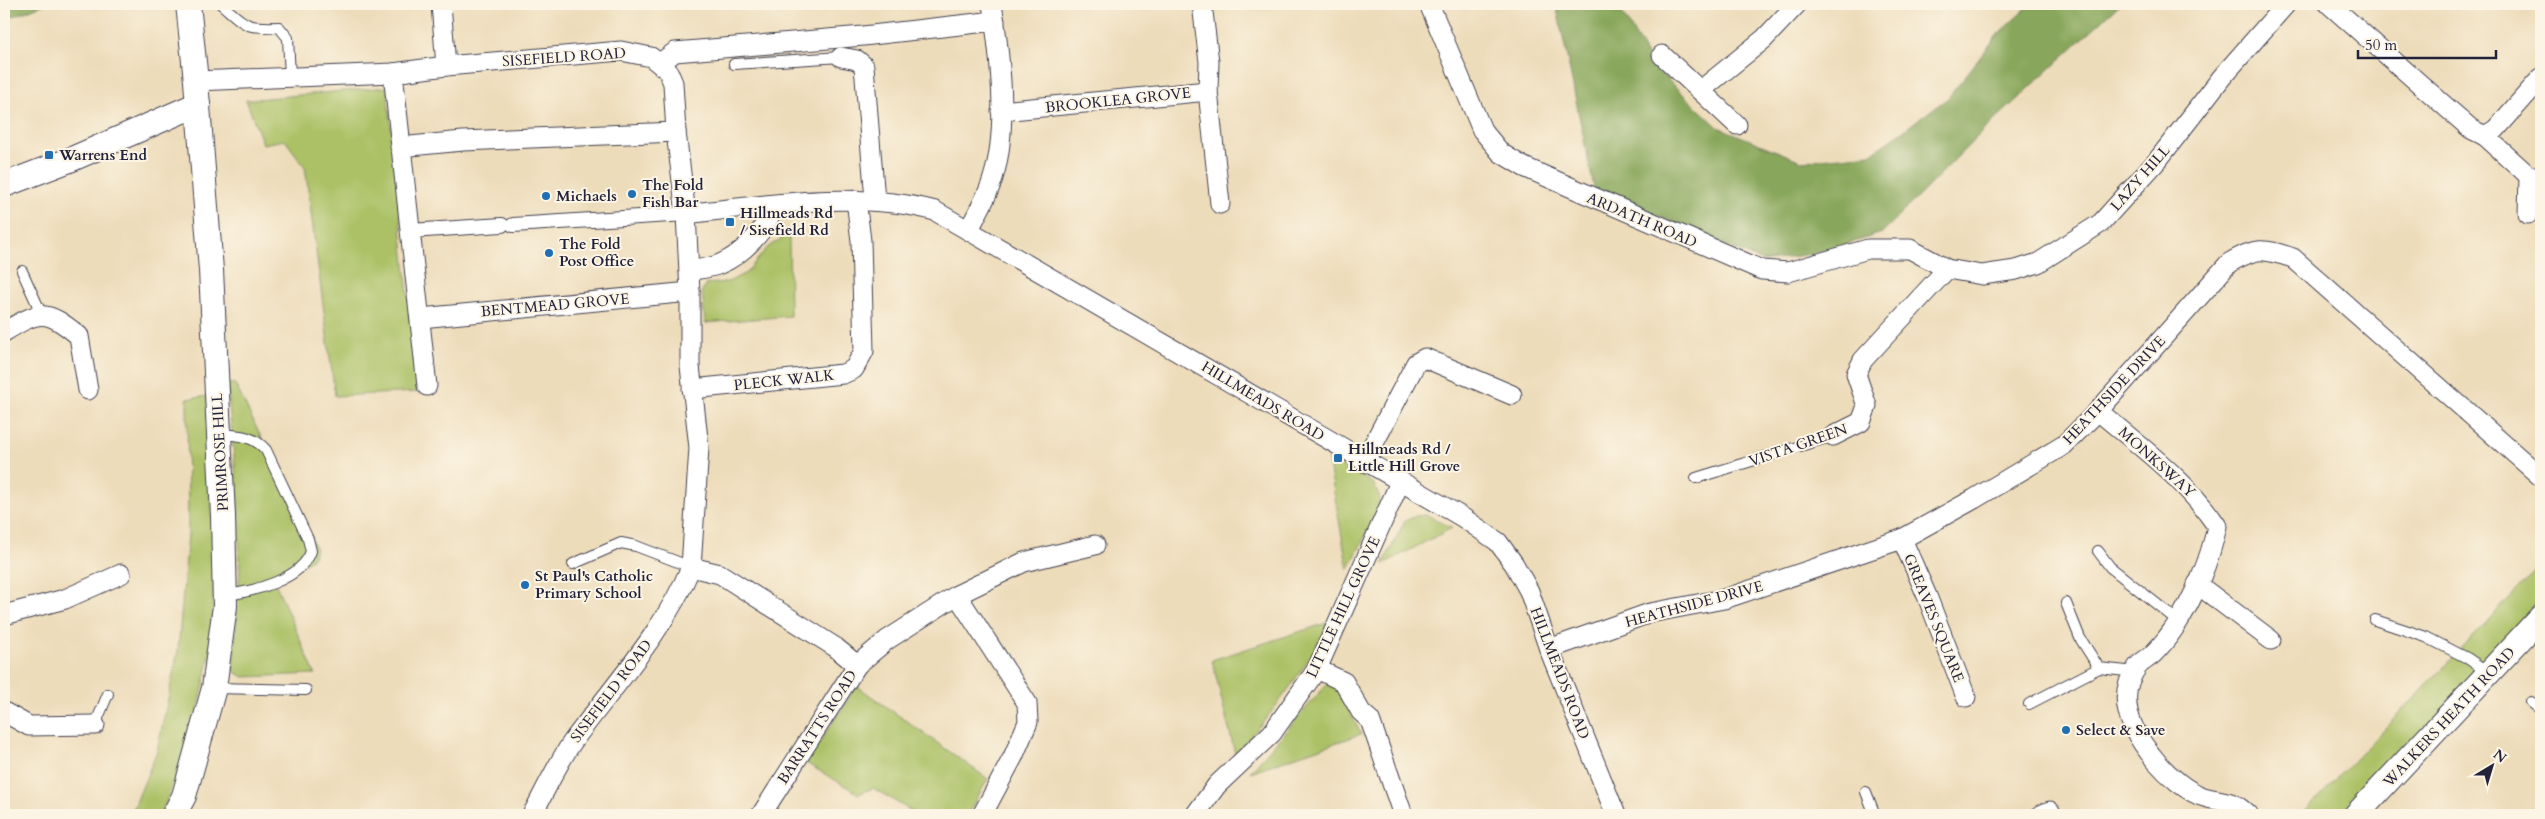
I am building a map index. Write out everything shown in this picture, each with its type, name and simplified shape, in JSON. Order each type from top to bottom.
[{"type":"street","name":"PRIMROSE HILL","points":[[174,815],[184,796],[214,688],[224,595],[211,270],[188,4]]},
{"type":"street","points":[[441,4],[446,66]]},
{"type":"street","name":"BROOKLEA GROVE","points":[[1001,111],[1208,91],[1209,62],[1202,4]]},
{"type":"street","name":"ARDATH ROAD","points":[[1430,4],[1482,130],[1502,152],[1524,167],[1762,270],[1788,272],[1868,249],[1910,249],[1947,269]]},
{"type":"street","points":[[1701,90],[1764,39],[1798,4]]},
{"type":"street","name":"LAZY HILL","points":[[1947,269],[1982,275],[2016,270],[2038,263],[2101,223],[2157,161],[2222,77],[2286,4]]},
{"type":"street","points":[[2330,4],[2471,129],[2485,136],[2535,176],[2528,214]]},
{"type":"street","points":[[660,63],[675,52],[863,36],[994,12],[1001,111],[999,155],[993,180],[969,230]]},
{"type":"street","name":"SISEFIELD ROAD","points":[[197,93],[290,76],[393,73],[446,66],[621,51],[651,57],[668,71],[672,84],[686,214],[692,389],[699,448],[691,567],[682,589],[661,623],[571,744],[532,815]]},
{"type":"street","points":[[1662,56],[1737,125]]},
{"type":"street","points":[[841,57],[856,60],[864,66],[875,200]]},
{"type":"street","points":[[393,73],[421,318],[426,386]]},
{"type":"street","points":[[2485,136],[2496,129],[2541,78]]},
{"type":"street","points":[[1208,91],[1220,204]]},
{"type":"street","points":[[4,185],[72,159],[197,93]]},
{"type":"street","points":[[400,147],[463,141],[676,132]]},
{"type":"street","name":"HILLMEADS ROAD","points":[[686,214],[773,205],[856,200],[905,203],[935,211],[1130,322],[1364,462],[1462,518],[1498,542],[1514,564],[1529,591],[1549,649],[1616,815]]},
{"type":"street","name":"PLECK WALK","points":[[692,389],[843,374],[854,369],[864,351],[860,241],[856,200]]},
{"type":"street","points":[[689,270],[720,265],[745,247],[771,218],[773,205]]},
{"type":"street","points":[[410,230],[686,214]]},
{"type":"street","name":"HEATHSIDE DRIVE","points":[[1549,649],[1650,613],[1724,599],[1902,539],[2064,444],[2098,411],[2229,263],[2251,250],[2271,250],[2293,258],[2541,477]]},
{"type":"street","name":"VISTA GREEN","points":[[1832,436],[1861,422],[1867,406],[1856,374],[1863,360],[1947,269]]},
{"type":"street","name":"BENTMEAD GROVE","points":[[421,318],[690,292]]},
{"type":"street","points":[[4,332],[29,316],[42,315],[57,318],[80,336],[88,374],[88,390]]},
{"type":"street","points":[[1364,462],[1416,363],[1425,358],[1512,396]]},
{"type":"street","name":"MONKSWAY","points":[[2098,411],[2177,477],[2201,503],[2217,526],[2213,544],[2197,584],[2178,621],[2153,654],[2138,666],[2135,672],[2126,693],[2128,719],[2156,761],[2190,791],[2204,797],[2231,801],[2248,815]]},
{"type":"street","name":"LITTLE HILL GROVE","points":[[1195,815],[1217,785],[1272,733],[1317,669],[1400,482]]},
{"type":"street","name":"GREAVES SQUARE","points":[[1902,539],[1927,596],[1966,698]]},
{"type":"street","name":"BARRATTS ROAD","points":[[761,815],[857,665],[902,630],[958,595],[1024,562],[1095,545]]},
{"type":"street","points":[[691,567],[720,574],[835,647],[857,665]]},
{"type":"street","points":[[4,614],[66,599],[121,574]]},
{"type":"street","points":[[2197,584],[2271,640]]},
{"type":"street","points":[[958,595],[1027,703],[1028,722],[1013,757],[982,815]]},
{"type":"street","name":"WALKERS HEATH ROAD","points":[[2356,815],[2541,618]]},
{"type":"street","points":[[1317,669],[1344,682],[1361,712],[1370,720],[1403,815]]},
{"type":"street","points":[[4,712],[29,726],[95,725]]},
{"type":"lane","points":[[221,4],[243,24],[258,27],[279,27],[288,38],[290,76]]},
{"type":"lane","points":[[734,64],[841,57]]},
{"type":"lane","points":[[22,271],[42,315]]},
{"type":"lane","points":[[219,434],[249,438],[259,442],[266,450],[308,539],[311,551],[306,562],[293,573],[246,592],[224,595]]},
{"type":"lane","name":"VISTA GREEN","points":[[1696,478],[1832,436]]},
{"type":"lane","points":[[573,564],[621,543],[636,546],[691,567]]},
{"type":"lane","points":[[2098,551],[2110,566],[2178,621]]},
{"type":"lane","points":[[2066,603],[2080,638],[2099,668]]},
{"type":"lane","points":[[2374,620],[2426,637],[2467,658],[2490,674]]},
{"type":"lane","points":[[2029,704],[2099,668],[2135,672]]},
{"type":"lane","points":[[214,688],[306,690]]},
{"type":"lane","points":[[95,725],[108,694]]},
{"type":"lane","points":[[2531,702],[2541,710]]},
{"type":"lane","points":[[1866,792],[1875,815]]},
{"type":"green space","points":[[4,4],[45,4],[4,20]]},
{"type":"green space","points":[[1556,4],[1617,4],[1654,67],[1718,127],[1801,161],[1871,154],[1948,98],[1999,33],[2031,4],[2120,4],[1983,131],[1882,233],[1826,251],[1764,262],[1594,188]]},
{"type":"green space","points":[[387,87],[418,392],[335,396],[305,167],[285,140],[263,144],[246,100]]},
{"type":"green space","points":[[789,234],[790,316],[705,323],[702,291],[706,284],[728,282],[746,273],[768,247]]},
{"type":"green space","points":[[227,384],[235,384],[316,549],[312,559],[274,580],[315,674],[244,677],[233,671],[240,567],[237,487]]},
{"type":"green space","points":[[207,396],[214,557],[212,646],[194,729],[161,815],[131,815],[157,751],[178,651],[188,534],[187,399]]},
{"type":"green space","points":[[1328,459],[1373,483],[1379,495],[1380,507],[1348,570]]},
{"type":"green space","points":[[1427,515],[1452,528],[1383,564],[1405,521],[1416,516]]},
{"type":"green space","points":[[2541,565],[2541,608],[2348,815],[2302,815]]},
{"type":"green space","points":[[1330,622],[1287,691],[1235,754],[1212,660]]},
{"type":"green space","points":[[1329,682],[1337,688],[1361,734],[1250,772]]},
{"type":"green space","points":[[857,686],[988,779],[967,815],[918,815],[873,788],[859,794],[806,763]]},
{"type":"place","name":"Warrens End","points":[[49,155]]},
{"type":"place","name":"The Fold Fish Bar","points":[[632,194]]},
{"type":"place","name":"Michaels","points":[[546,196]]},
{"type":"place","name":"Hillmeads Rd / Sisefield Rd","points":[[730,222]]},
{"type":"place","name":"The Fold Post Office","points":[[549,253]]},
{"type":"place","name":"Hillmeads Rd / Little Hill Grove","points":[[1338,458]]},
{"type":"place","name":"St Paul's Catholic Primary School","points":[[525,585]]},
{"type":"place","name":"Select & Save","points":[[2066,730]]}]
